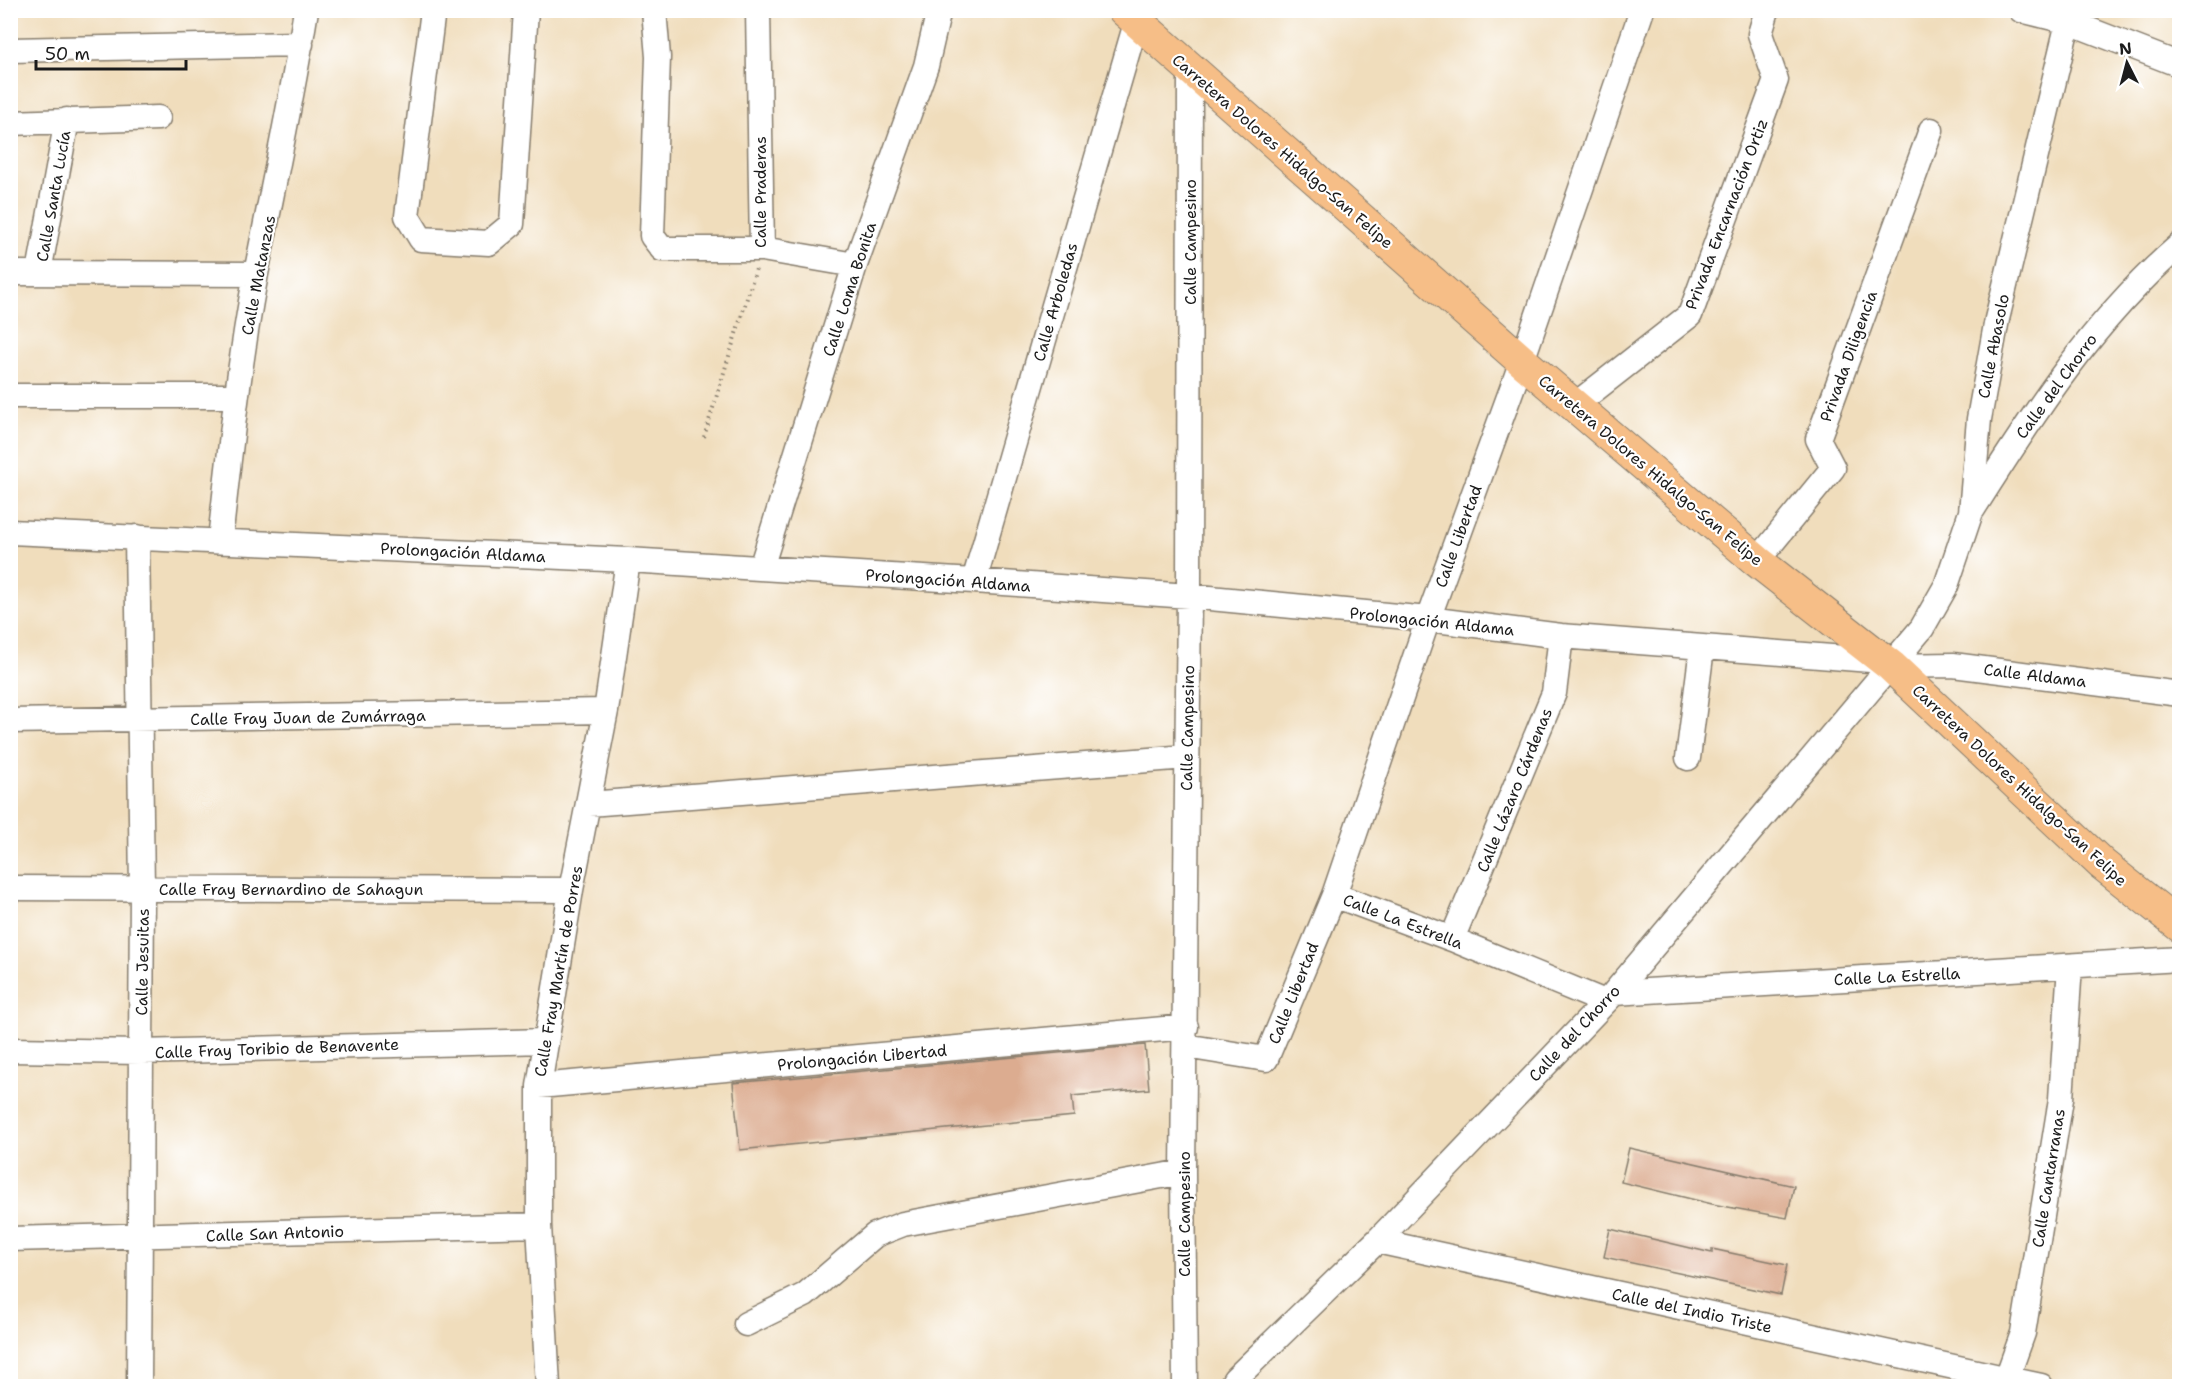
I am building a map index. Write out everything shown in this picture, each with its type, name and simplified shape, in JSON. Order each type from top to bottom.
[{"type":"main road","name":"Carretera Dolores Hidalgo-San Felipe","points":[[1130,17],[1522,361],[1757,561],[1887,664],[2102,864],[2180,926]]},
{"type":"street","name":"Calle Matanzas","points":[[220,540],[236,396],[256,274],[306,10]]},
{"type":"street","points":[[433,10],[407,216],[421,239],[489,243],[512,224],[526,10]]},
{"type":"street","points":[[654,10],[658,57],[652,236],[662,249],[762,249],[855,265]]},
{"type":"street","name":"Calle Praderas","points":[[758,10],[762,249]]},
{"type":"street","name":"Calle Loma Bonita","points":[[761,568],[855,265],[926,66],[939,10]]},
{"type":"street","name":"Calle Libertad","points":[[1266,1059],[1334,895],[1428,619],[1522,361],[1642,10]]},
{"type":"street","name":"Privada Encarnación Ortiz","points":[[1575,405],[1690,315],[1776,80],[1760,34],[1767,10]]},
{"type":"street","points":[[2021,10],[2070,16],[2180,65]]},
{"type":"street","name":"Calle Abasolo","points":[[1887,664],[1922,628],[1946,586],[1971,512],[1979,418],[1997,319],[2070,16]]},
{"type":"street","name":"Calle Arboledas","points":[[974,581],[1130,17]]},
{"type":"street","points":[[10,50],[301,44]]},
{"type":"street","name":"Calle Campesino","points":[[1185,1386],[1183,1172],[1186,1037],[1191,69]]},
{"type":"street","points":[[10,123],[158,118]]},
{"type":"street","name":"Calle Santa Lucía","points":[[39,272],[67,120]]},
{"type":"street","name":"Privada Diligencia","points":[[1757,561],[1833,468],[1818,439],[1931,130]]},
{"type":"street","name":"Calle del Chorro","points":[[1971,512],[2077,353],[2149,271],[2180,245]]},
{"type":"street","points":[[10,273],[256,274]]},
{"type":"street","points":[[10,396],[236,396]]},
{"type":"street","name":"Prolongación Aldama","points":[[10,532],[628,560],[1189,596],[1428,619],[1561,636],[1887,664]]},
{"type":"street","name":"Calle Jesuitas","points":[[137,537],[142,720],[139,1386]]},
{"type":"street","name":"Calle Fray Martín de Porres","points":[[548,1386],[539,1225],[539,1086],[544,1041],[606,711],[628,560]]},
{"type":"street","name":"Calle Lázaro Cárdenas","points":[[1452,939],[1554,693],[1561,636]]},
{"type":"street","points":[[1688,758],[1702,648]]},
{"type":"street","name":"Calle del Chorro","points":[[1226,1384],[1377,1241],[1609,997],[1887,664]]},
{"type":"street","name":"Calle Aldama","points":[[1887,664],[1953,665],[2180,694]]},
{"type":"street","name":"Calle Fray Juan de Zumárraga","points":[[10,721],[606,711]]},
{"type":"street","points":[[589,804],[1187,756]]},
{"type":"street","name":"Calle Fray Bernardino de Sahagun","points":[[10,888],[571,890]]},
{"type":"street","name":"Calle La Estrella","points":[[1334,895],[1609,997],[2180,959]]},
{"type":"street","name":"Calle Cantarranas","points":[[2005,1383],[2023,1333],[2061,1098],[2070,966]]},
{"type":"street","name":"Prolongación Libertad","points":[[539,1086],[1186,1037],[1266,1059]]},
{"type":"street","name":"Calle Fray Toribio de Benavente","points":[[10,1050],[141,1052],[544,1041]]},
{"type":"street","points":[[746,1324],[805,1295],[875,1235],[903,1224],[1183,1172]]},
{"type":"street","name":"Calle San Antonio","points":[[10,1239],[539,1225]]},
{"type":"street","name":"Calle del Indio Triste","points":[[1377,1241],[2005,1383],[2041,1386]]},
{"type":"path","name":"Calle Praderas","points":[[704,437],[762,249]]},
{"type":"building","points":[[1145,1045],[1149,1089],[1072,1096],[1074,1116],[740,1150],[733,1083]]},
{"type":"building","points":[[1629,1148],[1794,1186],[1787,1218],[1712,1204],[1621,1182]]},
{"type":"building","points":[[1610,1229],[1712,1253],[1712,1249],[1787,1265],[1781,1295],[1604,1257]]}]
